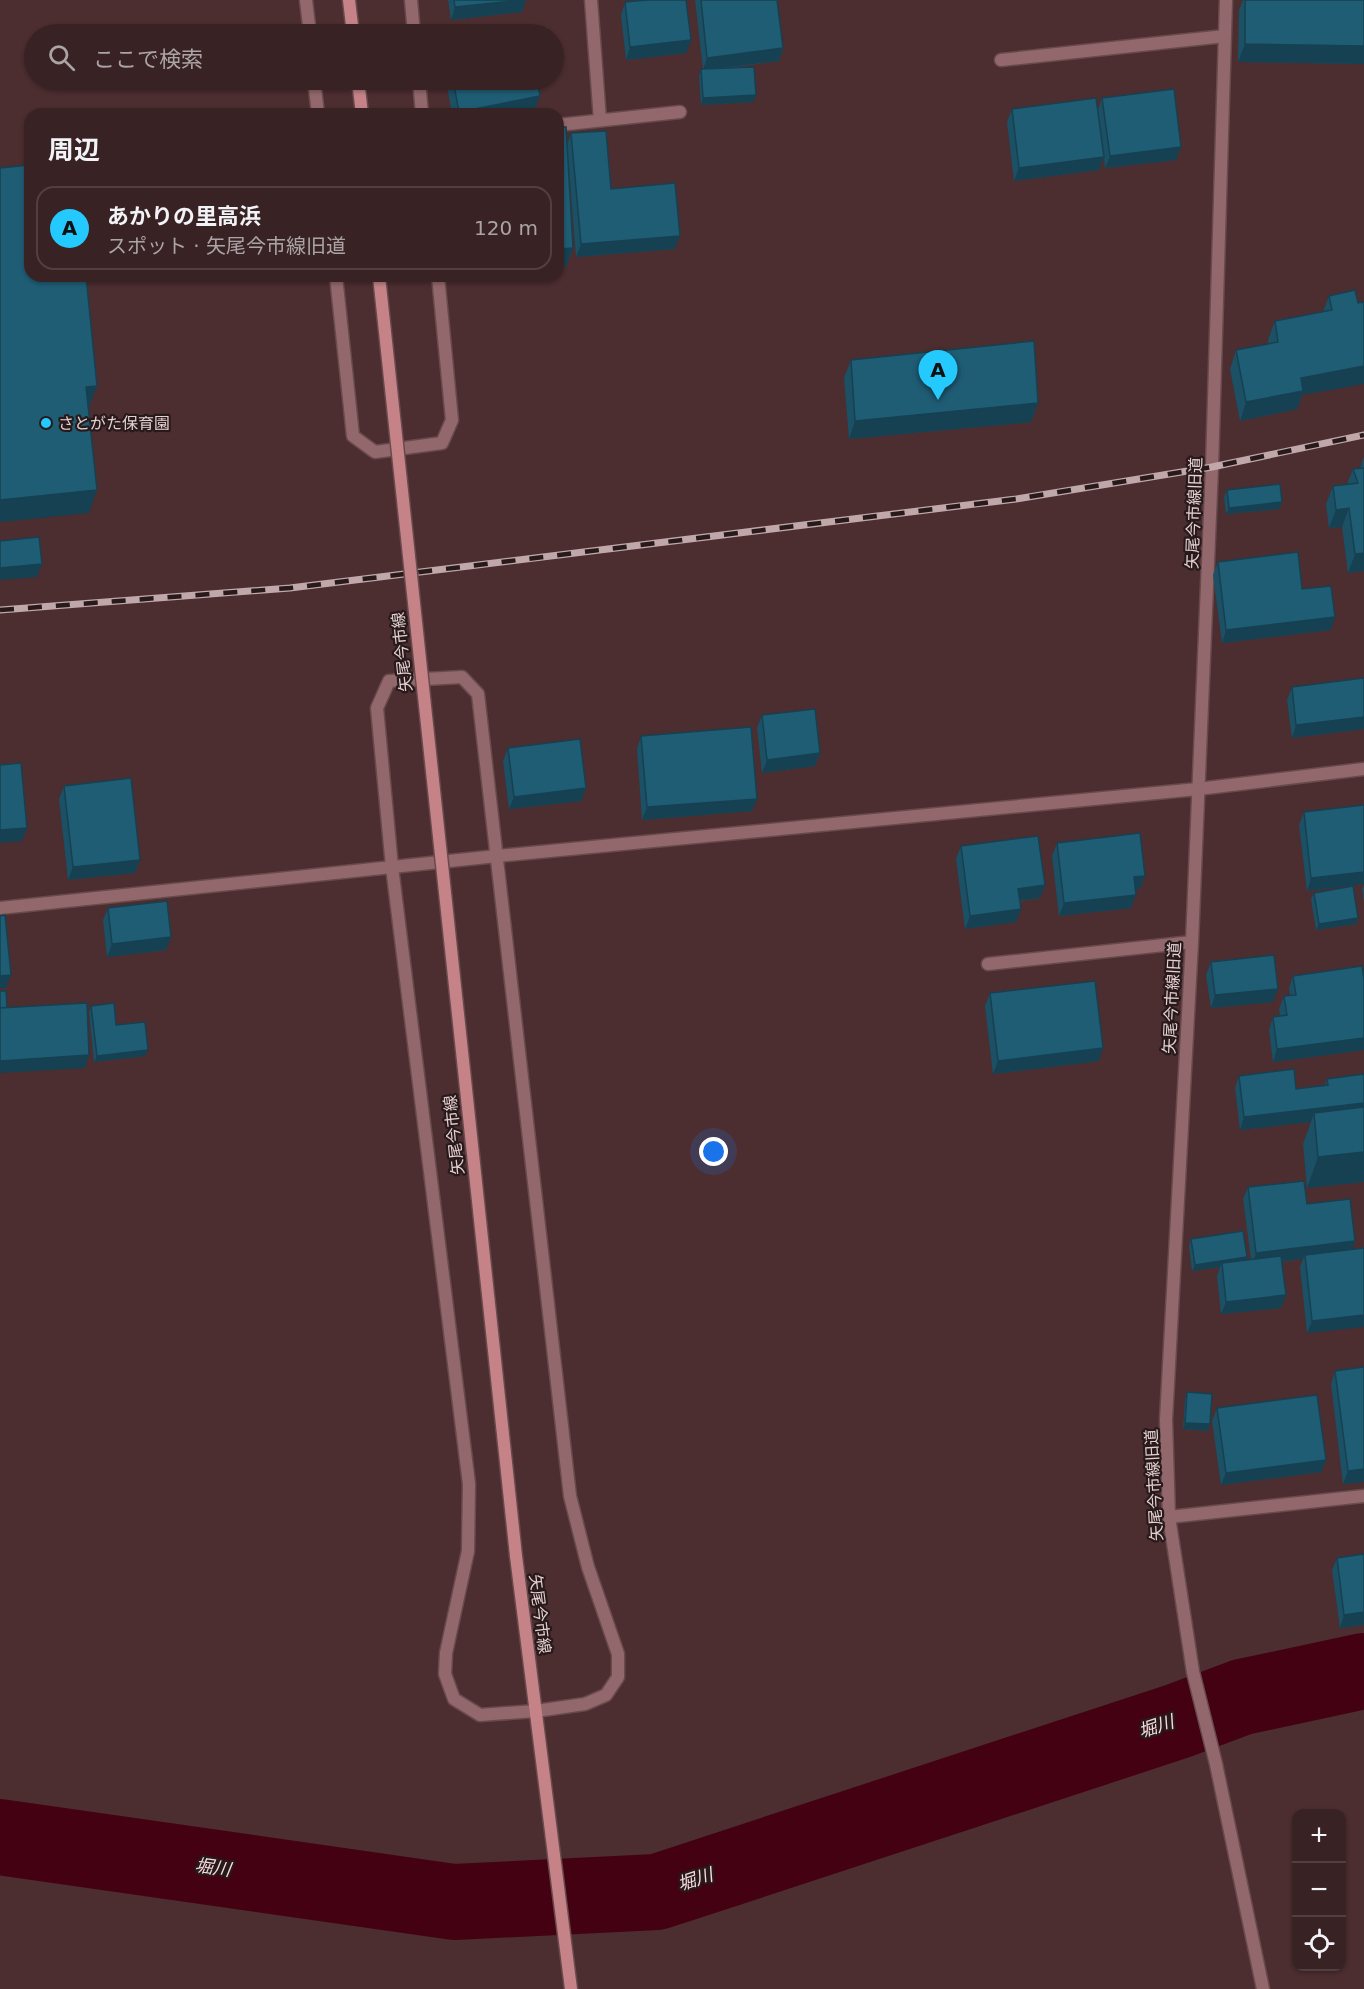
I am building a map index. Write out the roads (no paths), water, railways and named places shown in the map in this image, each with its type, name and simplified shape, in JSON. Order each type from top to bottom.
[{"type":"main road","points":[[349,0],[352,24]]},
{"type":"main road","points":[[359,90],[361,108]]},
{"type":"main road","name":"矢尾今市線","points":[[380,282],[516,1556],[571,1989]]},
{"type":"street","points":[[306,0],[309,24]]},
{"type":"street","points":[[411,0],[413,24]]},
{"type":"street","points":[[591,0],[600,120]]},
{"type":"street","name":"矢尾今市線旧道","points":[[1226,0],[1212,467],[1192,942],[1166,1420],[1169,1517],[1193,1672],[1216,1764],[1263,1989]]},
{"type":"street","points":[[1001,60],[1225,36]]},
{"type":"street","points":[[315,90],[317,108]]},
{"type":"street","points":[[420,90],[421,108]]},
{"type":"street","points":[[564,124],[680,112]]},
{"type":"street","points":[[337,282],[353,435],[375,452],[442,442],[452,420],[439,282]]},
{"type":"street","points":[[462,677],[478,694],[497,856],[570,1496],[588,1567],[618,1654],[618,1677],[606,1695],[585,1704],[536,1711],[480,1715],[454,1699],[445,1674],[446,1653],[468,1551],[469,1484],[392,867],[377,708],[389,681],[462,677]]},
{"type":"street","points":[[0,908],[497,856],[1198,789],[1364,769]]},
{"type":"street","points":[[988,964],[1192,942]]},
{"type":"street","points":[[1169,1517],[1364,1496]]},
{"type":"waterway","name":"堀川","points":[[0,1837],[454,1902],[657,1892],[1178,1721],[1242,1697],[1364,1671]]},
{"type":"railway","points":[[0,610],[290,588],[1016,499],[1212,467],[1364,435]]},
{"type":"place","name":"あかりの里高浜","points":[[938,400]]},
{"type":"place","name":"さとがた保育園","points":[[46,423]]}]
